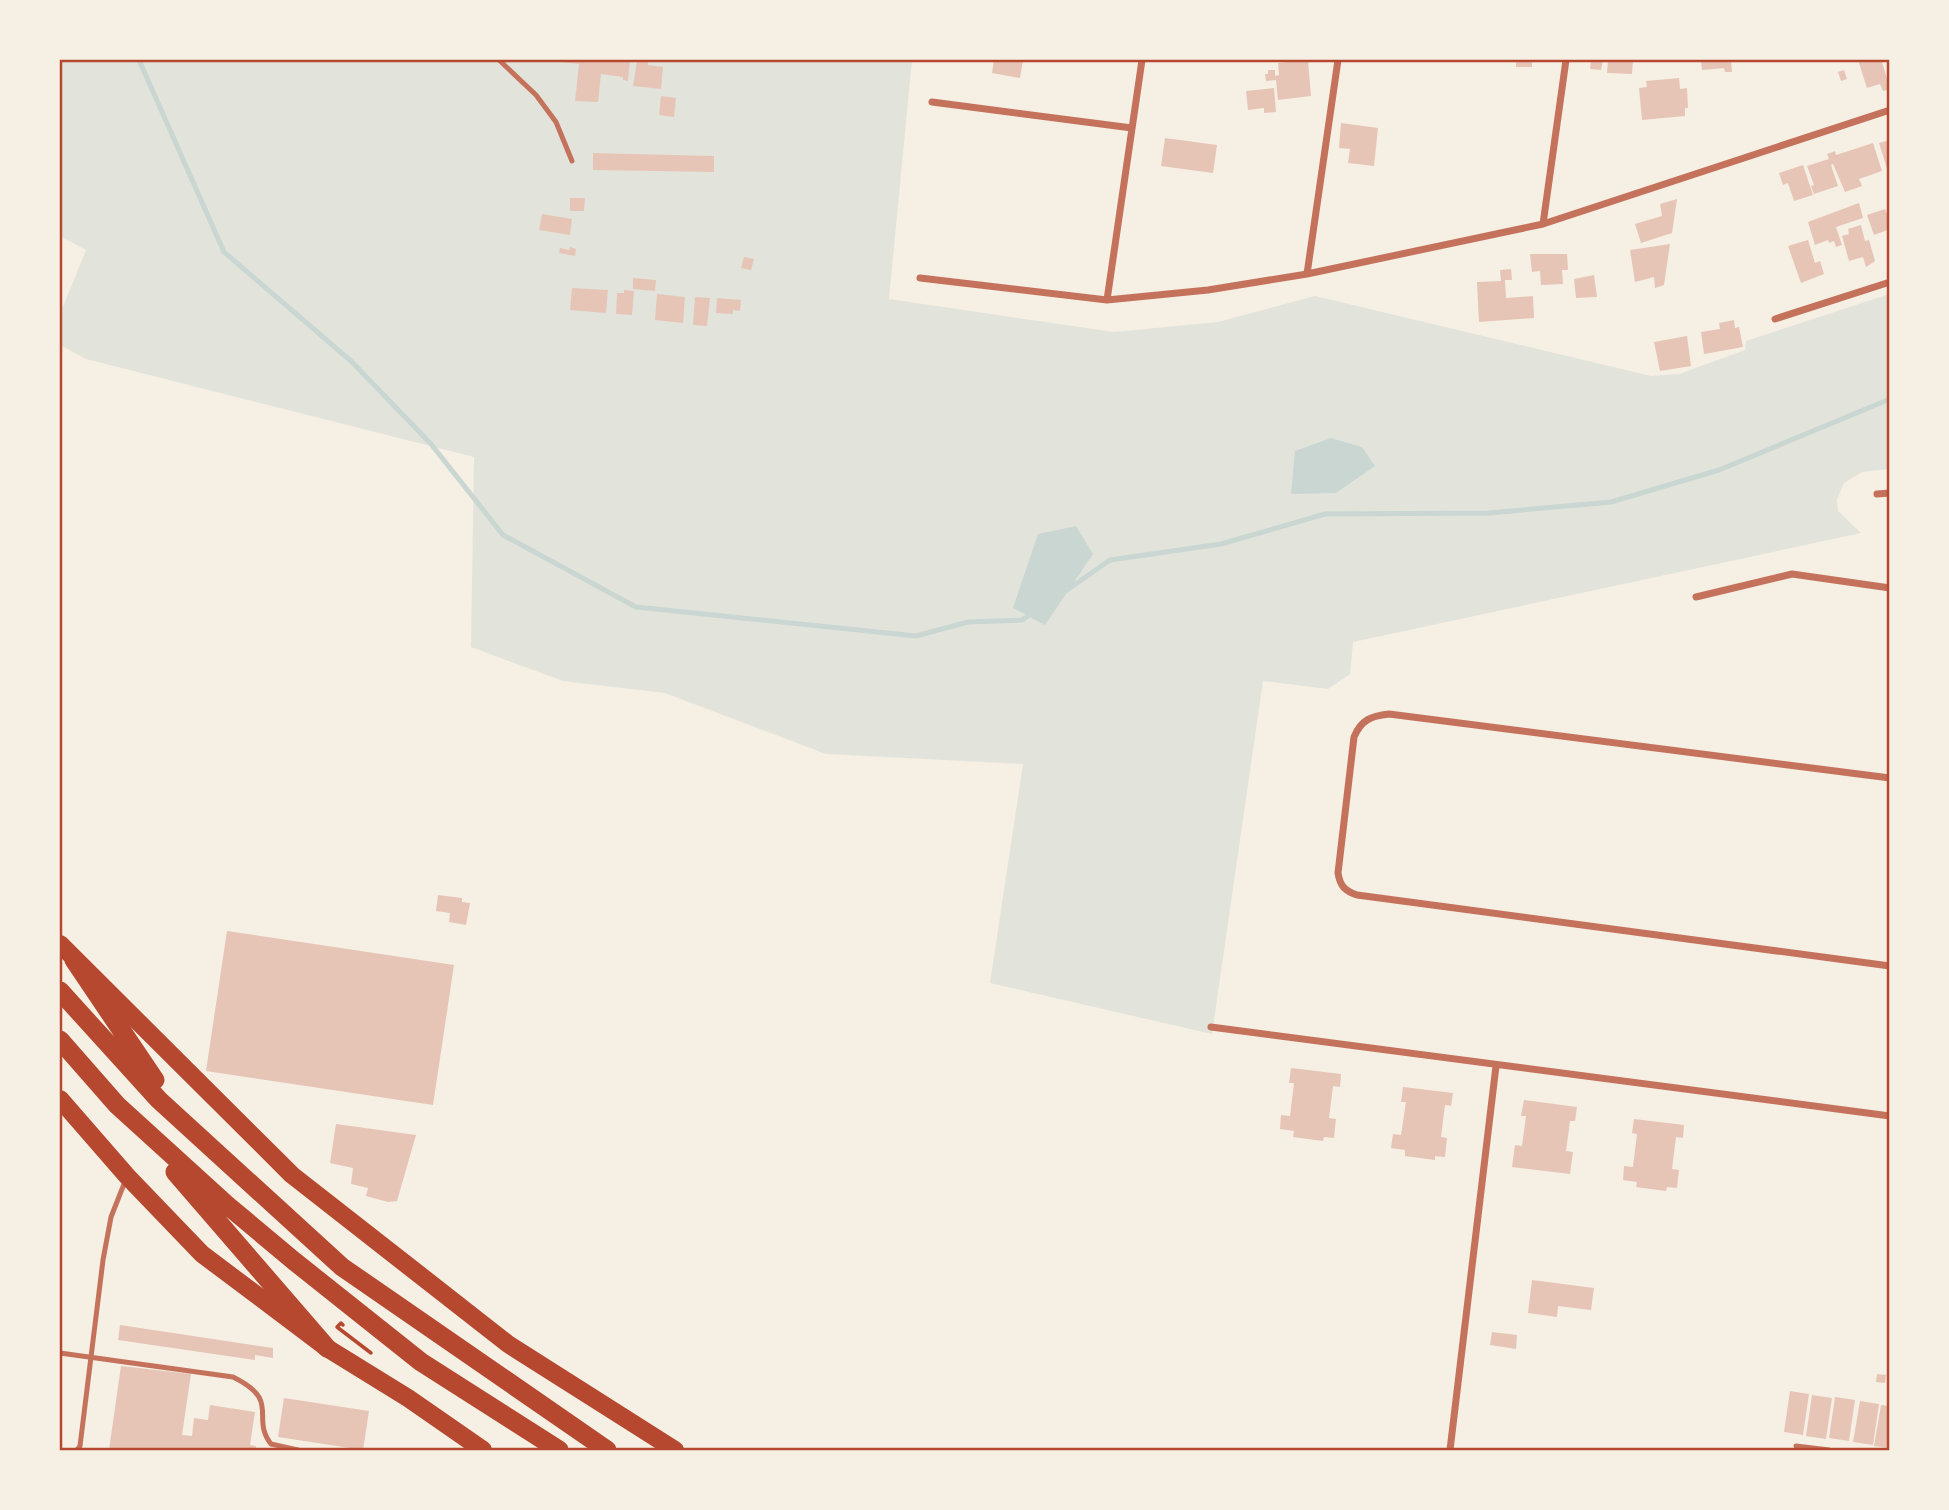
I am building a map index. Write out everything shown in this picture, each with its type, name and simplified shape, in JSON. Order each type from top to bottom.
[{"type":"highway","points":[[74,960],[181,1119]]},
{"type":"highway","points":[[60,991],[159,1100],[342,1267],[607,1451]]},
{"type":"highway","points":[[60,1040],[327,1348]]},
{"type":"highway","points":[[117,1105],[265,1237],[421,1362],[559,1451]]},
{"type":"main road","points":[[60,944],[292,1175],[508,1344],[675,1451]]},
{"type":"main road","points":[[60,1099],[127,1176],[202,1254],[327,1348],[408,1398],[483,1451]]},
{"type":"street","points":[[1107,300],[1142,60]]},
{"type":"street","points":[[1307,274],[1338,60]]},
{"type":"street","points":[[1543,224],[1566,60]]},
{"type":"street","points":[[932,103],[1132,128]]},
{"type":"street","points":[[920,278],[1107,300],[1208,290],[1307,274],[1543,224],[1889,110]]},
{"type":"street","points":[[1775,319],[1889,282]]},
{"type":"street","points":[[1877,494],[1889,493]]},
{"type":"street","points":[[1696,597],[1792,574],[1889,588]]},
{"type":"street","points":[[1889,778],[1389,714],[1365,720],[1354,737],[1339,863],[1340,884],[1357,895],[1889,965]]},
{"type":"street","points":[[1211,1027],[1889,1116]]},
{"type":"street","points":[[1450,1451],[1496,1066]]},
{"type":"lane","points":[[499,60],[536,95],[556,122],[572,161]]},
{"type":"lane","points":[[78,1451],[111,1217],[127,1176]]},
{"type":"lane","points":[[60,1353],[233,1377],[248,1384],[263,1402],[264,1436],[271,1444],[298,1451]]},
{"type":"lane","points":[[1796,1446],[1829,1451]]},
{"type":"shaded area","points":[[60,60],[912,60],[889,299],[1114,332],[1218,322],[1315,296],[1651,376],[1679,374],[1745,350],[1746,341],[1889,294],[1889,469],[1862,472],[1844,483],[1837,499],[1838,511],[1861,533],[1353,642],[1350,674],[1328,689],[1263,681],[1212,1034],[990,983],[1023,764],[826,754],[665,693],[563,681],[471,647],[474,457],[86,359],[60,345],[60,314],[86,250],[60,236]]},
{"type":"shaded area","points":[[1331,438],[1362,447],[1375,466],[1336,493],[1291,494],[1295,451]]},
{"type":"shaded area","points":[[1076,526],[1093,554],[1045,625],[1013,608],[1038,534]]},
{"type":"building","points":[[553,60],[630,60],[628,81],[623,80],[623,77],[601,74],[598,102],[575,101],[579,64]]},
{"type":"building","points":[[994,60],[1023,60],[1020,78],[992,73]]},
{"type":"building","points":[[1308,60],[1311,96],[1278,100],[1276,80],[1266,81],[1265,74],[1268,74],[1268,70],[1275,70],[1275,76],[1279,75],[1278,63]]},
{"type":"building","points":[[1516,60],[1532,60],[1532,67],[1516,67]]},
{"type":"building","points":[[1591,60],[1603,60],[1601,70],[1590,69]]},
{"type":"building","points":[[1608,60],[1633,60],[1632,74],[1607,73]]},
{"type":"building","points":[[1701,60],[1731,60],[1732,72],[1725,72],[1724,68],[1702,70]]},
{"type":"building","points":[[1858,60],[1888,60],[1882,62],[1890,89],[1883,91],[1880,84],[1867,88]]},
{"type":"building","points":[[637,61],[663,67],[661,89],[633,86]]},
{"type":"building","points":[[1844,70],[1847,79],[1841,81],[1838,72]]},
{"type":"building","points":[[1679,78],[1680,89],[1687,88],[1688,108],[1685,108],[1685,116],[1642,120],[1639,88],[1647,87],[1646,81]]},
{"type":"building","points":[[1274,88],[1276,112],[1264,113],[1264,108],[1248,110],[1246,91]]},
{"type":"building","points":[[661,96],[676,98],[674,117],[659,115]]},
{"type":"building","points":[[1341,123],[1378,128],[1374,166],[1348,163],[1350,149],[1339,148]]},
{"type":"building","points":[[1165,138],[1217,145],[1213,173],[1161,166]]},
{"type":"building","points":[[1890,140],[1890,175],[1889,175],[1879,143]]},
{"type":"building","points":[[1873,143],[1882,171],[1859,179],[1862,186],[1845,192],[1833,164],[1831,165],[1838,186],[1814,194],[1811,186],[1814,185],[1807,166],[1829,159],[1827,154],[1835,151],[1836,155]]},
{"type":"building","points":[[593,153],[714,156],[714,172],[593,170]]},
{"type":"building","points":[[1803,165],[1813,195],[1794,201],[1788,183],[1783,185],[1779,173]]},
{"type":"building","points":[[570,198],[585,198],[584,211],[570,211]]},
{"type":"building","points":[[1677,199],[1672,233],[1641,243],[1635,224],[1662,216],[1660,204]]},
{"type":"building","points":[[1859,203],[1863,218],[1836,227],[1842,245],[1836,247],[1834,241],[1829,243],[1828,240],[1815,245],[1808,222]]},
{"type":"building","points":[[1885,209],[1890,229],[1874,235],[1867,215]]},
{"type":"building","points":[[542,214],[572,219],[570,235],[539,230]]},
{"type":"building","points":[[1861,225],[1875,261],[1866,267],[1863,257],[1849,261],[1842,236],[1849,234],[1848,229]]},
{"type":"building","points":[[1808,240],[1815,263],[1820,261],[1824,274],[1801,283],[1788,246]]},
{"type":"building","points":[[1670,244],[1664,285],[1655,288],[1654,277],[1635,282],[1630,250]]},
{"type":"building","points":[[570,247],[576,249],[575,256],[559,253],[560,248],[569,250]]},
{"type":"building","points":[[1530,254],[1567,254],[1568,270],[1562,270],[1563,284],[1541,285],[1540,271],[1532,272]]},
{"type":"building","points":[[744,257],[754,259],[751,270],[741,268]]},
{"type":"building","points":[[1511,269],[1512,280],[1505,280],[1506,298],[1533,296],[1534,318],[1479,322],[1477,282],[1501,281],[1500,270]]},
{"type":"building","points":[[1594,275],[1597,297],[1576,298],[1574,279]]},
{"type":"building","points":[[633,278],[656,280],[655,291],[633,289]]},
{"type":"building","points":[[572,288],[608,290],[606,313],[570,310]]},
{"type":"building","points":[[624,290],[634,291],[632,315],[616,314],[617,293],[624,293]]},
{"type":"building","points":[[657,294],[685,297],[683,323],[655,320]]},
{"type":"building","points":[[695,297],[710,298],[707,326],[693,325]]},
{"type":"building","points":[[717,298],[741,300],[740,311],[733,310],[733,314],[716,313]]},
{"type":"building","points":[[1734,320],[1735,328],[1739,327],[1743,347],[1704,354],[1701,332],[1720,329],[1719,323]]},
{"type":"building","points":[[1687,336],[1691,366],[1660,371],[1654,342]]},
{"type":"building","points":[[438,895],[462,898],[462,902],[470,903],[466,925],[449,922],[450,913],[436,911]]},
{"type":"building","points":[[227,931],[454,965],[433,1105],[206,1071]]},
{"type":"building","points":[[1291,1068],[1341,1074],[1340,1087],[1333,1086],[1329,1118],[1336,1119],[1334,1138],[1324,1137],[1323,1141],[1293,1137],[1294,1131],[1280,1129],[1281,1115],[1290,1116],[1294,1083],[1289,1083]]},
{"type":"building","points":[[1403,1087],[1453,1093],[1451,1106],[1445,1105],[1441,1137],[1447,1138],[1445,1157],[1435,1156],[1435,1160],[1405,1156],[1405,1150],[1391,1148],[1393,1134],[1401,1135],[1406,1102],[1401,1102]]},
{"type":"building","points":[[1524,1100],[1577,1107],[1575,1121],[1570,1121],[1566,1151],[1573,1152],[1570,1174],[1512,1167],[1515,1145],[1522,1146],[1526,1116],[1521,1116]]},
{"type":"building","points":[[1634,1119],[1684,1125],[1683,1138],[1676,1137],[1672,1169],[1679,1170],[1677,1188],[1667,1187],[1666,1191],[1636,1187],[1637,1182],[1623,1180],[1624,1166],[1633,1167],[1637,1134],[1632,1133]]},
{"type":"building","points":[[336,1124],[416,1135],[397,1201],[388,1202],[366,1196],[368,1188],[351,1184],[353,1168],[330,1163]]},
{"type":"building","points":[[1532,1280],[1594,1288],[1591,1310],[1558,1306],[1557,1317],[1528,1313]]},
{"type":"building","points":[[120,1325],[273,1348],[273,1358],[255,1355],[255,1360],[118,1340]]},
{"type":"building","points":[[1492,1332],[1517,1335],[1516,1349],[1490,1345]]},
{"type":"building","points":[[121,1366],[191,1374],[182,1435],[192,1436],[194,1418],[208,1420],[210,1405],[255,1412],[250,1445],[256,1446],[255,1450],[109,1450]]},
{"type":"building","points":[[1877,1374],[1886,1375],[1885,1383],[1876,1382]]},
{"type":"building","points":[[1790,1391],[1809,1394],[1803,1435],[1784,1432]]},
{"type":"building","points":[[1812,1395],[1832,1398],[1826,1439],[1806,1436]]},
{"type":"building","points":[[1835,1397],[1855,1400],[1849,1441],[1829,1438]]},
{"type":"building","points":[[284,1398],[369,1411],[363,1450],[278,1437]]},
{"type":"building","points":[[1860,1401],[1879,1404],[1873,1445],[1853,1442]]},
{"type":"building","points":[[1881,1405],[1890,1406],[1890,1448],[1874,1446]]},
{"type":"waterway","points":[[139,60],[224,252],[351,361],[431,444],[503,535],[636,607],[916,636],[968,622],[1022,620],[1032,613]]},
{"type":"waterway","points":[[1067,590],[1110,560],[1221,544],[1325,514],[1489,513],[1611,502],[1719,470],[1890,399]]}]
